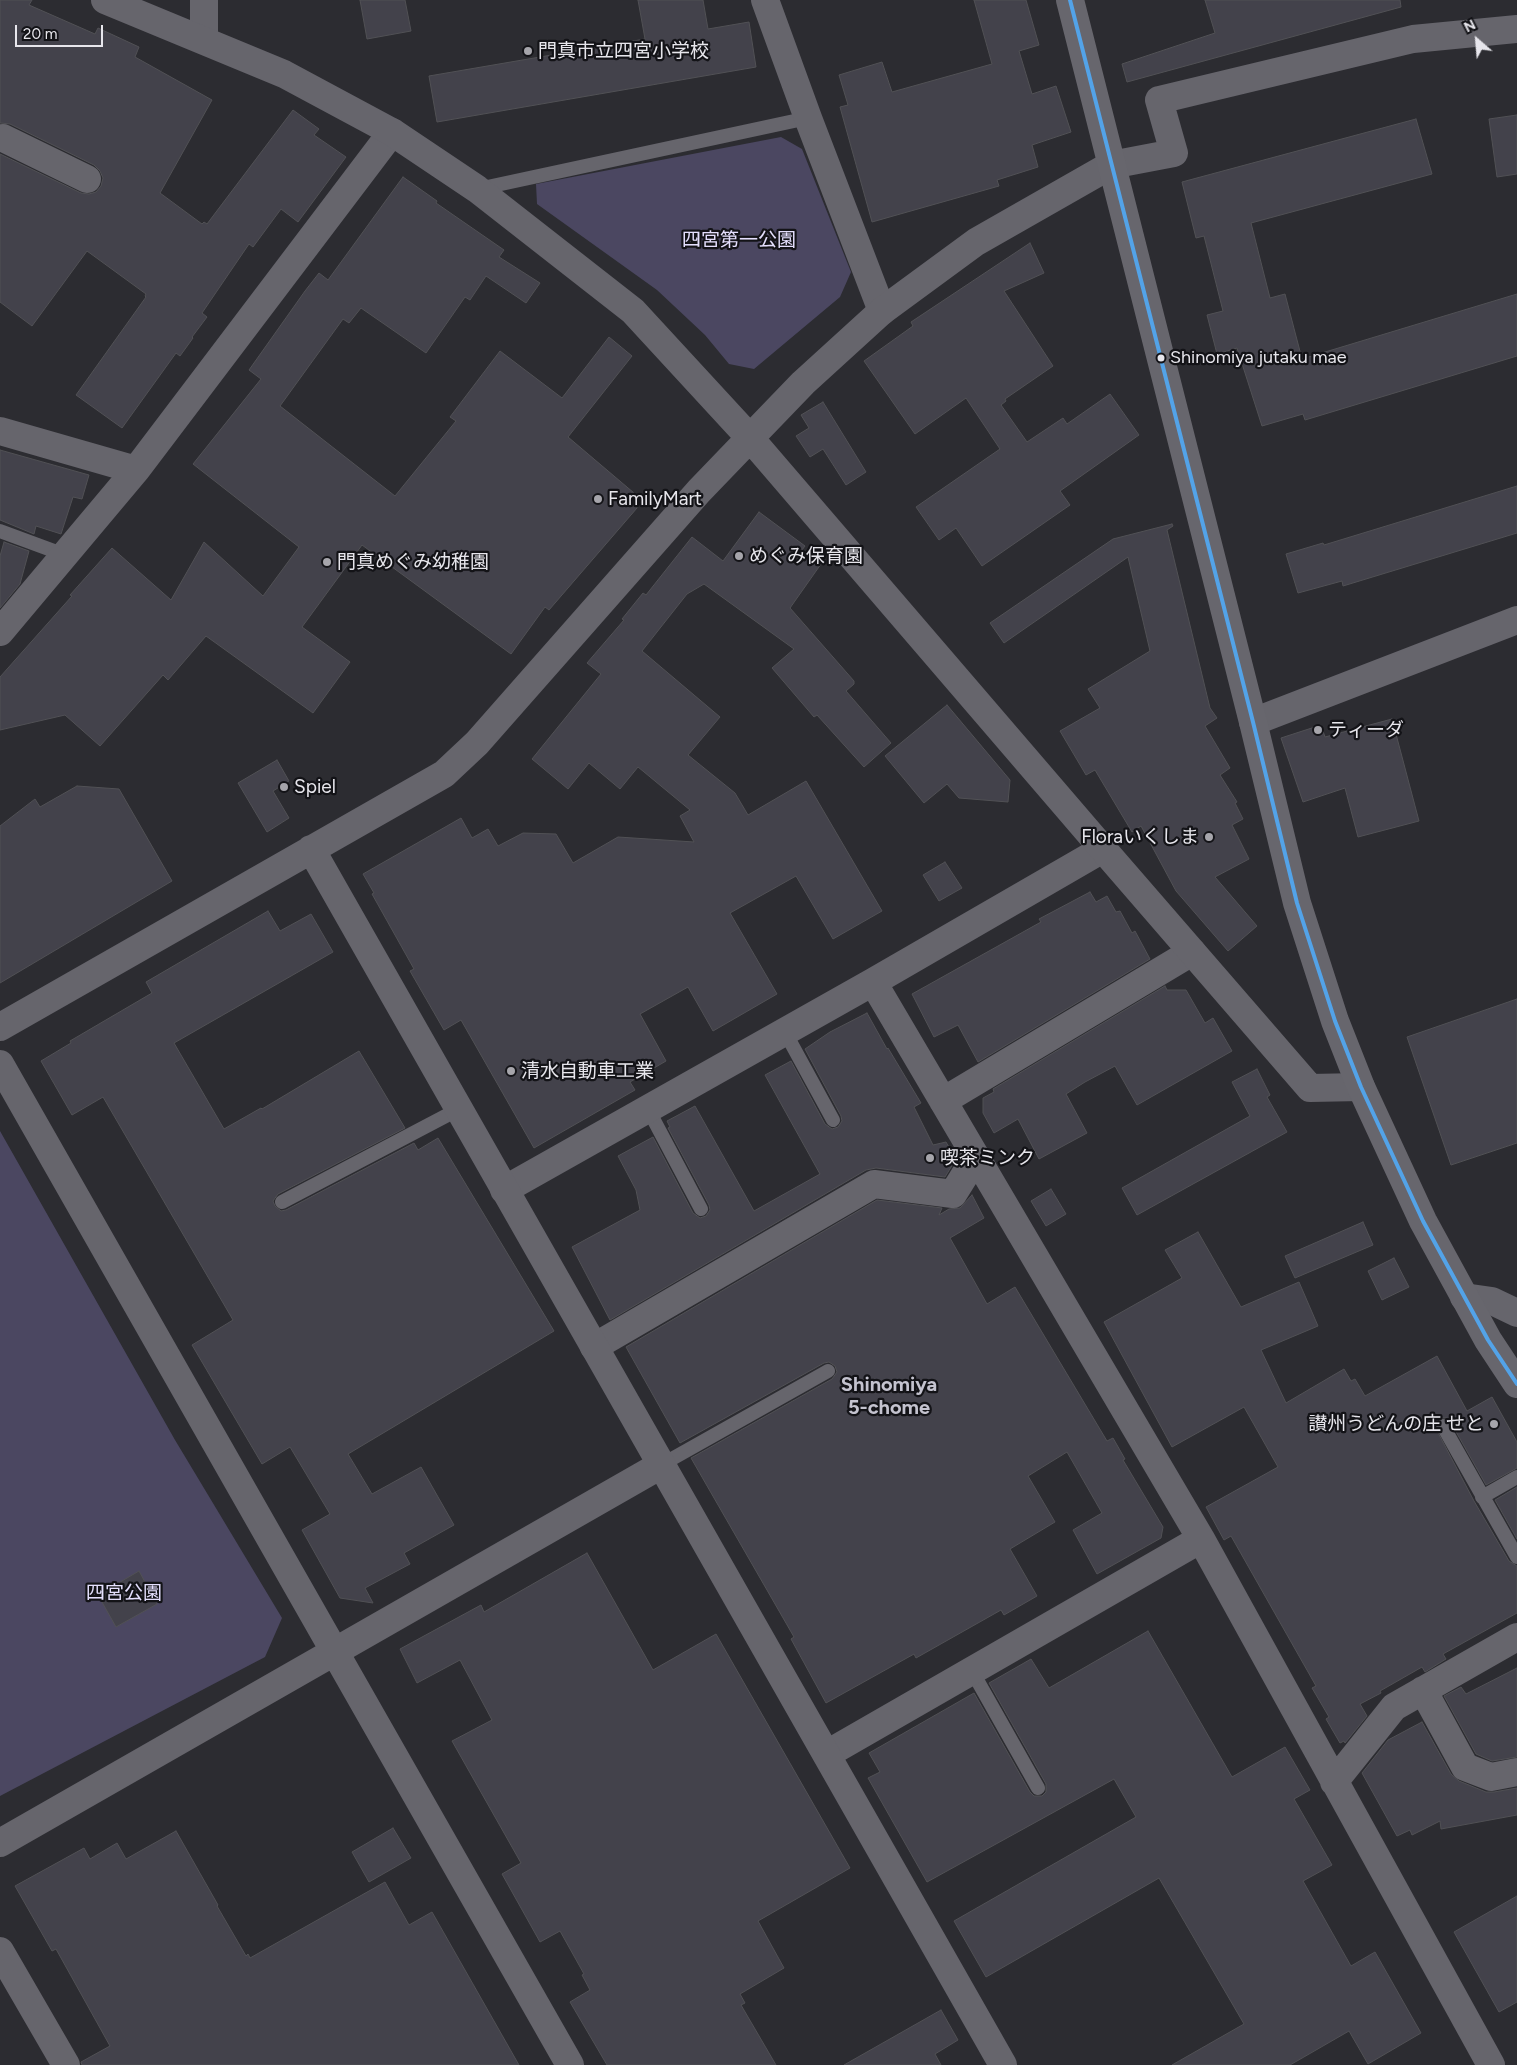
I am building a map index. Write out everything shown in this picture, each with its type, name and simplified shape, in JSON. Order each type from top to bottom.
[{"type":"main road","points":[[1070,0],[1254,722],[1297,903],[1335,1021],[1361,1087],[1423,1221],[1488,1340],[1517,1384]]},
{"type":"street","points":[[105,0],[284,74],[392,132],[477,189],[633,311],[750,438],[1310,1088],[1361,1087]]},
{"type":"street","points":[[204,0],[204,40]]},
{"type":"street","points":[[765,0],[882,311]]},
{"type":"street","points":[[0,1026],[444,774],[477,743],[699,491],[803,383],[882,311],[976,242],[1111,165],[1174,153],[1159,100],[1413,39],[1517,29]]},
{"type":"street","points":[[0,632],[136,470],[392,132]]},
{"type":"street","points":[[1,140],[87,179]]},
{"type":"street","points":[[0,431],[136,470]]},
{"type":"street","points":[[1254,722],[1517,620]]},
{"type":"street","points":[[311,849],[1003,2065]]},
{"type":"street","points":[[504,1190],[873,982],[1103,849]]},
{"type":"street","points":[[943,1101],[1192,952]]},
{"type":"street","points":[[873,982],[1201,1539],[1491,2065]]},
{"type":"street","points":[[0,1064],[168,1362],[336,1651],[570,2065]]},
{"type":"street","points":[[594,1347],[874,1184],[953,1194],[976,1157]]},
{"type":"street","points":[[1464,1298],[1492,1301],[1517,1313]]},
{"type":"street","points":[[0,1843],[662,1465]]},
{"type":"street","points":[[827,1754],[1201,1539]]},
{"type":"street","points":[[1334,1782],[1394,1706],[1517,1637]]},
{"type":"street","points":[[1423,1690],[1465,1767],[1491,1777],[1517,1772]]},
{"type":"street","points":[[0,1950],[66,2065]]},
{"type":"lane","points":[[477,189],[808,118]]},
{"type":"lane","points":[[0,531],[64,555]]},
{"type":"lane","points":[[784,1032],[833,1120]]},
{"type":"lane","points":[[282,1202],[459,1109]]},
{"type":"lane","points":[[648,1109],[701,1209]]},
{"type":"lane","points":[[662,1465],[828,1371]]},
{"type":"lane","points":[[1442,1426],[1517,1556]]},
{"type":"lane","points":[[1482,1497],[1517,1477]]},
{"type":"lane","points":[[972,1671],[1038,1788]]},
{"type":"green space","name":"四宮第一公園","points":[[781,137],[802,149],[851,272],[840,297],[754,369],[729,364],[705,335],[657,290],[537,204],[536,184]]},
{"type":"green space","name":"四宮公園","points":[[0,1131],[175,1440],[282,1618],[265,1657],[0,1796]]},
{"type":"building","points":[[0,0],[32,0],[29,5],[95,34],[98,28],[139,47],[135,57],[212,100],[160,193],[202,224],[204,222],[207,224],[293,110],[319,129],[314,135],[346,157],[298,222],[281,209],[253,247],[249,244],[202,313],[207,317],[193,338],[180,356],[176,353],[122,428],[76,395],[146,297],[146,294],[87,251],[32,326],[0,302],[0,154],[81,193],[89,194],[96,192],[101,186],[103,178],[100,171],[94,165],[10,124],[0,123]]},
{"type":"building","points":[[360,0],[405,0],[411,31],[367,39]]},
{"type":"building","points":[[638,0],[703,0],[708,29],[749,22],[756,67],[437,122],[429,76],[645,39]]},
{"type":"building","points":[[974,0],[1026,0],[1039,45],[1019,51],[1032,94],[1056,86],[1071,132],[1032,145],[1038,167],[997,180],[999,186],[872,222],[840,107],[848,105],[839,75],[882,62],[892,92],[992,64]]},
{"type":"building","points":[[1205,0],[1400,0],[1401,7],[1127,82],[1122,64],[1215,33]]},
{"type":"building","points":[[1517,115],[1517,174],[1497,177],[1489,119]]},
{"type":"building","points":[[1416,119],[1432,174],[1251,223],[1270,298],[1285,294],[1302,359],[1517,294],[1517,356],[1305,420],[1303,414],[1262,426],[1237,348],[1217,354],[1207,315],[1223,311],[1204,236],[1196,238],[1182,182]]},
{"type":"building","points":[[403,177],[437,201],[436,203],[504,250],[499,257],[540,283],[526,303],[486,276],[470,300],[465,297],[426,353],[361,308],[349,323],[343,319],[280,406],[395,496],[456,421],[450,417],[500,351],[562,398],[609,337],[632,356],[568,437],[634,493],[637,508],[549,610],[545,607],[511,654],[362,545],[302,627],[350,662],[313,713],[206,636],[168,680],[163,675],[100,746],[65,715],[0,730],[0,677],[112,548],[171,600],[204,542],[263,596],[299,547],[193,464],[261,379],[249,370],[305,291],[319,273],[328,280]]},
{"type":"building","points":[[1030,243],[1044,273],[1004,291],[1053,366],[1005,399],[1006,401],[1001,405],[1027,442],[1063,418],[1067,424],[1110,394],[1139,435],[1060,491],[1070,505],[982,566],[956,528],[939,540],[916,507],[1000,449],[966,398],[915,434],[864,361],[913,326],[911,322]]},
{"type":"building","points":[[823,402],[866,472],[846,485],[823,449],[810,457],[796,436],[809,428],[801,415]]},
{"type":"building","points":[[0,450],[89,475],[82,499],[73,497],[61,534],[36,526],[34,534],[0,520]]},
{"type":"building","points":[[1517,486],[1517,533],[1343,586],[1342,581],[1298,593],[1286,554],[1323,543],[1324,545]]},
{"type":"building","points":[[759,512],[805,546],[802,550],[821,564],[790,608],[854,681],[854,684],[846,691],[891,743],[864,767],[817,715],[814,717],[772,668],[794,649],[704,584],[687,594],[642,651],[720,717],[688,755],[735,793],[748,815],[806,781],[882,911],[833,939],[796,876],[730,913],[777,994],[713,1031],[688,987],[640,1014],[666,1061],[630,1082],[635,1090],[534,1148],[461,1020],[444,1030],[410,971],[414,969],[372,894],[374,893],[363,874],[461,818],[472,838],[488,829],[498,846],[523,833],[556,834],[573,863],[618,837],[694,842],[680,816],[690,810],[638,767],[620,789],[589,763],[568,789],[532,759],[601,674],[587,663],[624,620],[622,619],[643,593],[646,595],[692,537],[723,561]]},
{"type":"building","points":[[1172,524],[1173,526],[1167,530],[1210,708],[1217,718],[1205,726],[1230,768],[1220,775],[1237,802],[1235,803],[1243,819],[1232,825],[1249,859],[1215,877],[1257,926],[1228,951],[1176,891],[1141,826],[1132,832],[1095,770],[1086,775],[1060,731],[1100,708],[1088,689],[1150,651],[1128,557],[1004,643],[990,623],[1113,539]]},
{"type":"building","points":[[4,542],[29,551],[20,584],[0,608],[0,556]]},
{"type":"building","points":[[947,705],[1010,780],[1008,802],[959,798],[947,784],[924,803],[885,756]]},
{"type":"building","points":[[1392,719],[1419,821],[1358,837],[1345,788],[1303,802],[1281,738],[1321,725],[1325,737]]},
{"type":"building","points":[[277,760],[289,781],[273,791],[289,818],[267,832],[238,783]]},
{"type":"building","points":[[77,786],[119,789],[172,881],[0,983],[0,826],[35,799],[40,807]]},
{"type":"building","points":[[945,862],[962,888],[939,901],[923,875]]},
{"type":"building","points":[[1090,892],[1096,902],[1107,896],[1116,912],[1120,911],[1132,933],[1135,931],[1150,959],[978,1062],[958,1025],[934,1037],[912,994],[1041,922],[1039,919]]},
{"type":"building","points":[[268,911],[280,931],[311,914],[333,952],[174,1043],[224,1129],[262,1109],[359,1051],[405,1128],[278,1194],[273,1201],[275,1206],[281,1211],[286,1210],[414,1143],[418,1150],[438,1138],[554,1331],[348,1454],[372,1494],[421,1467],[454,1525],[404,1553],[410,1564],[365,1588],[373,1603],[340,1598],[302,1530],[330,1514],[290,1447],[262,1464],[192,1345],[233,1320],[103,1097],[72,1115],[41,1061],[71,1043],[70,1041],[152,993],[146,982]]},
{"type":"building","points":[[1165,986],[1167,990],[1186,990],[1205,1023],[1213,1018],[1232,1051],[1137,1105],[1115,1066],[1085,1082],[1066,1094],[1087,1133],[1039,1159],[1018,1119],[994,1133],[983,1113],[983,1098],[994,1092],[993,1089]]},
{"type":"building","points":[[1517,999],[1517,1143],[1451,1165],[1407,1037]]},
{"type":"building","points":[[867,1013],[921,1103],[914,1107],[933,1145],[946,1142],[956,1159],[945,1177],[876,1168],[866,1170],[610,1320],[572,1247],[640,1210],[636,1190],[618,1156],[653,1137],[693,1213],[700,1218],[706,1216],[710,1210],[709,1205],[668,1128],[670,1127],[667,1121],[695,1106],[754,1211],[820,1174],[765,1075],[791,1061],[825,1124],[832,1129],[838,1127],[842,1121],[841,1116],[805,1049],[830,1032]]},
{"type":"building","points":[[1257,1069],[1270,1095],[1267,1097],[1287,1132],[1137,1215],[1122,1188],[1250,1116],[1232,1082]]},
{"type":"building","points":[[1051,1189],[1066,1214],[1046,1226],[1031,1201]]},
{"type":"building","points":[[972,1195],[984,1218],[950,1238],[987,1304],[1015,1287],[1107,1441],[1113,1438],[1125,1459],[1123,1460],[1163,1527],[1161,1538],[1097,1574],[1073,1530],[1102,1513],[1067,1452],[1028,1476],[1055,1522],[1010,1549],[1037,1596],[1004,1615],[1001,1610],[916,1658],[914,1654],[826,1703],[791,1639],[794,1637],[691,1458],[832,1379],[837,1372],[835,1366],[829,1362],[824,1363],[680,1443],[626,1347],[877,1200],[942,1208],[939,1215],[949,1209],[960,1208]]},
{"type":"building","points":[[1363,1222],[1373,1245],[1295,1278],[1285,1256]]},
{"type":"building","points":[[1198,1232],[1241,1307],[1299,1282],[1318,1326],[1261,1350],[1286,1403],[1344,1369],[1351,1381],[1355,1379],[1365,1396],[1437,1356],[1467,1411],[1492,1397],[1517,1442],[1517,1468],[1486,1485],[1450,1421],[1447,1418],[1439,1418],[1434,1425],[1474,1501],[1509,1561],[1517,1566],[1517,1613],[1443,1654],[1446,1659],[1425,1672],[1422,1667],[1360,1704],[1367,1716],[1345,1743],[1344,1741],[1340,1743],[1326,1719],[1329,1717],[1312,1688],[1316,1686],[1231,1536],[1224,1540],[1206,1507],[1278,1467],[1244,1407],[1172,1447],[1104,1322],[1182,1278],[1165,1250]]},
{"type":"building","points":[[1394,1258],[1409,1287],[1382,1300],[1368,1271]]},
{"type":"building","points":[[1517,1487],[1517,1539],[1495,1500]]},
{"type":"building","points":[[587,1553],[653,1670],[716,1634],[850,1868],[758,1921],[784,1968],[740,1994],[745,2003],[741,2005],[776,2065],[607,2065],[570,2002],[590,1990],[582,1975],[584,1974],[560,1931],[540,1942],[502,1874],[521,1863],[452,1741],[492,1720],[460,1660],[417,1683],[400,1649],[481,1605],[484,1612]]},
{"type":"building","points":[[139,1571],[157,1604],[116,1627],[98,1595]]},
{"type":"building","points":[[1148,1631],[1232,1777],[1285,1747],[1310,1790],[1294,1799],[1332,1865],[1303,1881],[1351,1966],[1375,1952],[1421,2033],[1368,2064],[1349,2031],[1290,2065],[1172,2065],[1244,2024],[1159,1878],[986,1977],[954,1921],[1136,1817],[1114,1779],[927,1882],[868,1778],[880,1772],[869,1753],[974,1693],[1030,1792],[1034,1796],[1042,1796],[1046,1792],[1046,1784],[989,1683],[1031,1659],[1049,1688]]},
{"type":"building","points":[[1517,1668],[1517,1757],[1492,1761],[1476,1754],[1444,1696],[1461,1687],[1466,1694]]},
{"type":"building","points":[[1422,1722],[1451,1774],[1459,1781],[1486,1792],[1517,1788],[1517,1815],[1441,1829],[1440,1821],[1412,1835],[1410,1830],[1397,1836],[1362,1773],[1388,1740]]},
{"type":"building","points":[[393,1828],[411,1858],[369,1882],[352,1852]]},
{"type":"building","points":[[176,1831],[246,1956],[248,1954],[250,1958],[385,1882],[409,1925],[432,1912],[519,2065],[82,2065],[81,2062],[110,2046],[56,1949],[52,1951],[15,1886],[84,1848],[90,1859],[117,1843],[126,1859]]},
{"type":"building","points":[[1517,1896],[1517,2002],[1499,2012],[1454,1932]]},
{"type":"building","points":[[941,2010],[958,2040],[935,2054],[941,2065],[844,2065]]},
{"type":"transit line","points":[[1070,0],[1297,903],[1335,1021],[1361,1087],[1423,1221],[1488,1340],[1517,1384]]},
{"type":"place","name":"門真市立四宮小学校","points":[[528,51]]},
{"type":"place","name":"Shinomiya jutaku mae","points":[[1161,358]]},
{"type":"place","name":"FamilyMart","points":[[598,499]]},
{"type":"place","name":"めぐみ保育園","points":[[739,556]]},
{"type":"place","name":"門真めぐみ幼稚園","points":[[327,562]]},
{"type":"place","name":"ティーダ","points":[[1318,730]]},
{"type":"place","name":"Spiel","points":[[284,787]]},
{"type":"place","name":"Floraいくしま","points":[[1209,837]]},
{"type":"place","name":"清水自動車工業","points":[[511,1071]]},
{"type":"place","name":"喫茶ミンク","points":[[930,1158]]},
{"type":"place","name":"讃州うどんの庄 せと","points":[[1494,1424]]},
{"type":"district","name":"Shinomiya 5-chome","points":[[889,1396]]}]
